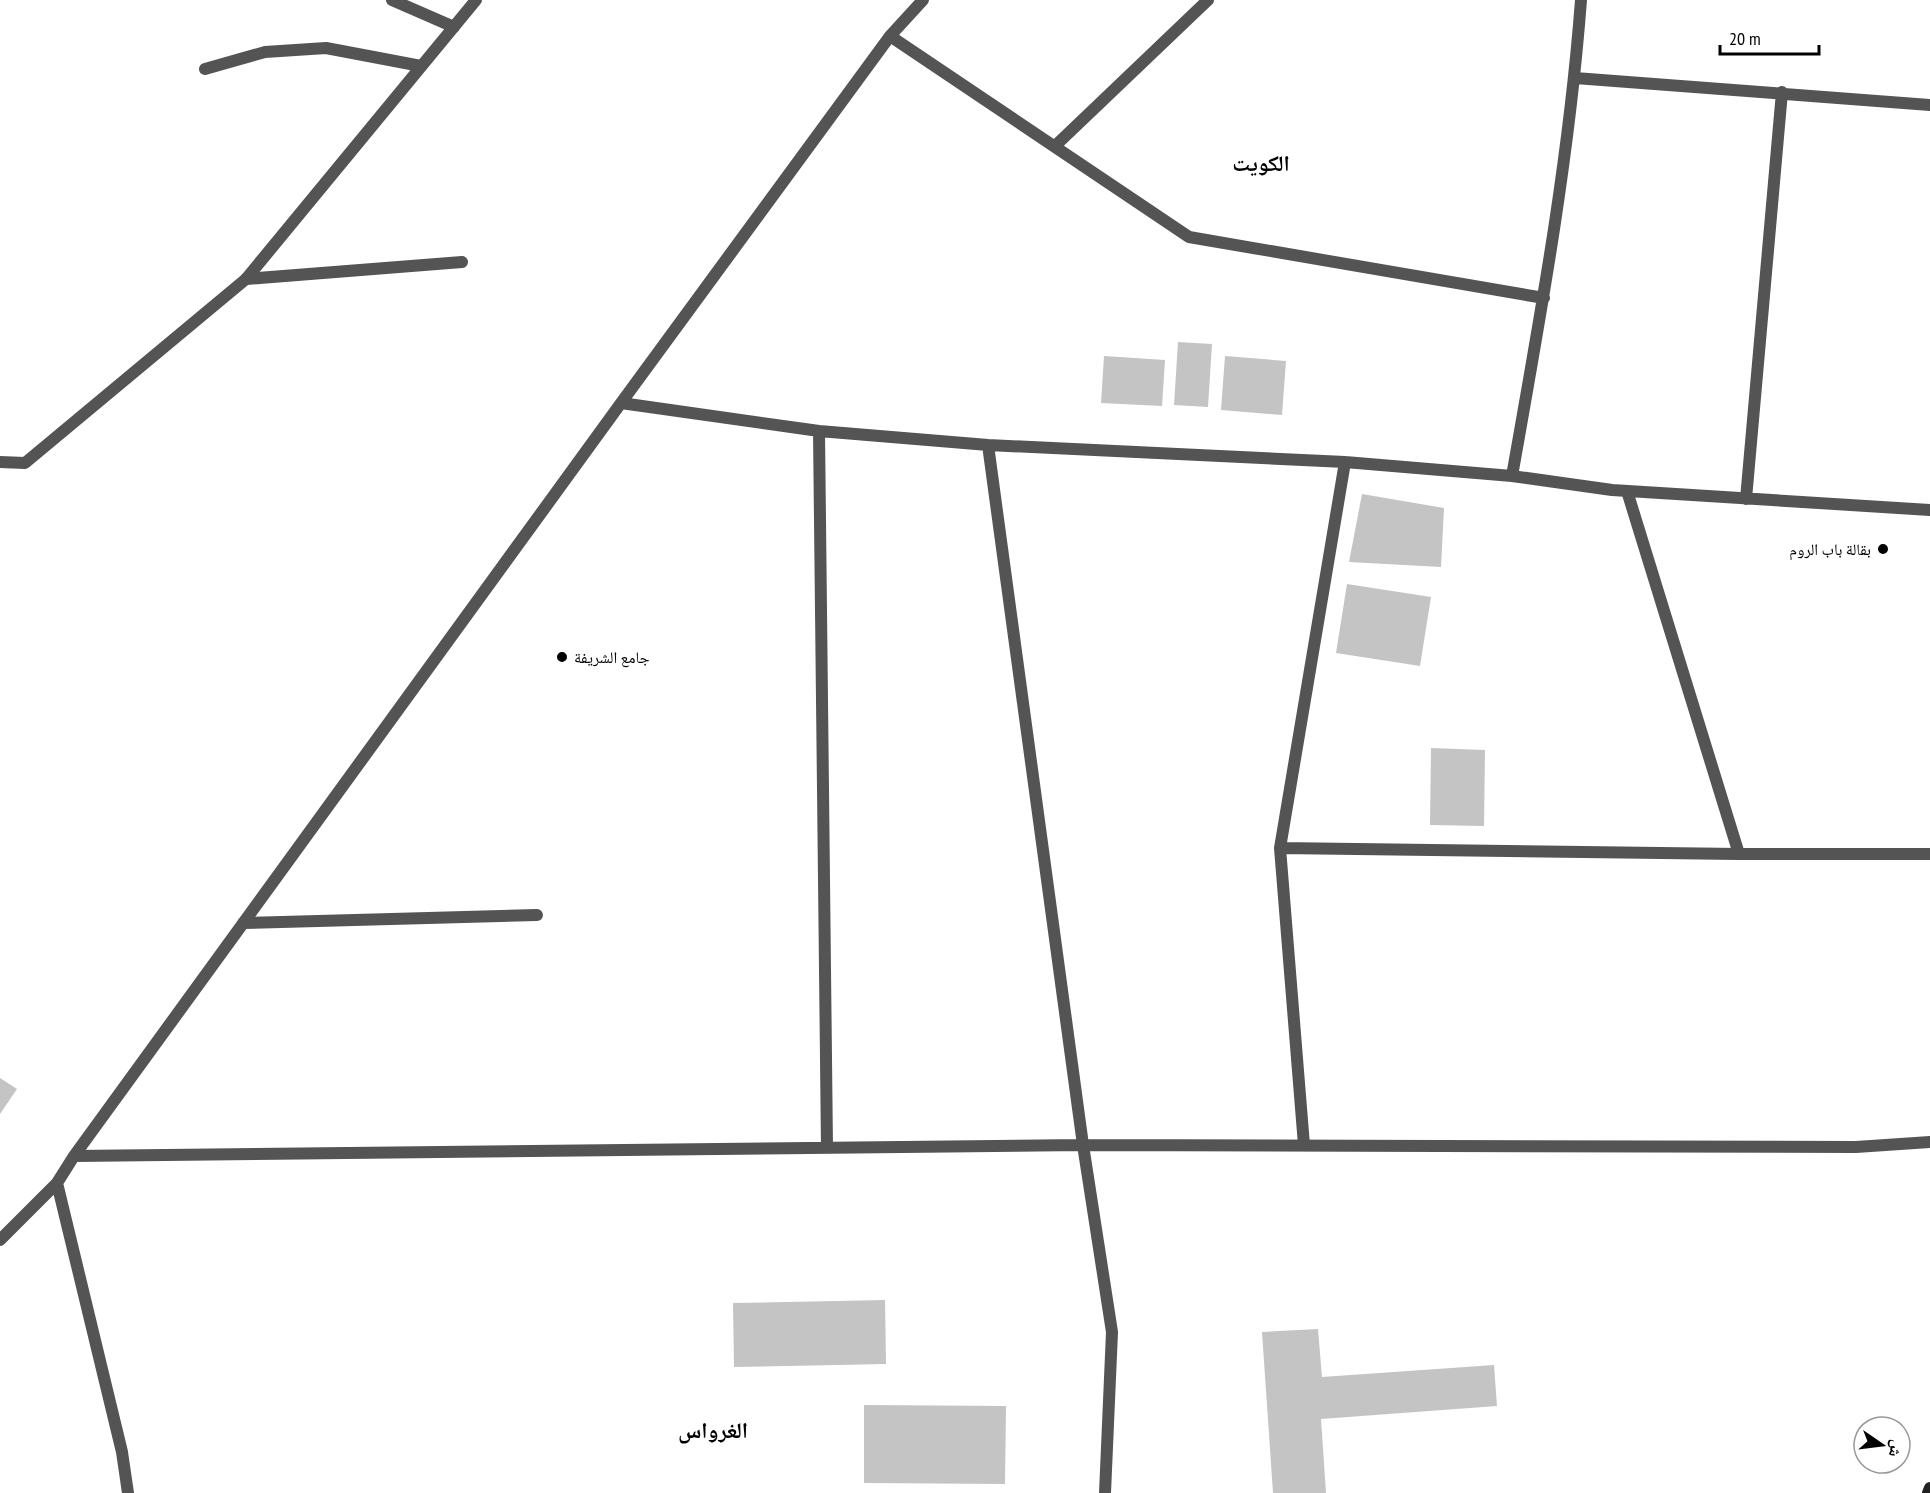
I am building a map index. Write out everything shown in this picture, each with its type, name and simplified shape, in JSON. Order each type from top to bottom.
[{"type":"street","points":[[392,0],[454,27]]},
{"type":"street","points":[[0,462],[25,463],[246,279],[476,0]]},
{"type":"street","points":[[0,1240],[57,1183],[74,1156],[621,403],[890,36],[923,0]]},
{"type":"street","points":[[1055,146],[1208,0]]},
{"type":"street","points":[[1512,476],[1544,297],[1575,78],[1581,0]]},
{"type":"street","points":[[890,36],[1189,237],[1544,297]]},
{"type":"street","points":[[205,69],[265,51],[326,48],[421,66]]},
{"type":"street","points":[[1575,78],[1930,105]]},
{"type":"street","points":[[1746,499],[1782,92]]},
{"type":"street","points":[[246,279],[462,262]]},
{"type":"street","points":[[621,403],[819,431],[988,446],[1345,462],[1512,476],[1627,491],[1930,510]]},
{"type":"street","points":[[819,431],[827,1148]]},
{"type":"street","points":[[988,446],[1083,1145],[1113,1332],[1105,1493]]},
{"type":"street","points":[[1304,1145],[1280,848],[1345,462]]},
{"type":"street","points":[[1627,491],[1739,854]]},
{"type":"street","points":[[1280,848],[1930,854]]},
{"type":"street","points":[[243,923],[537,915]]},
{"type":"street","points":[[74,1156],[1083,1145],[1856,1148],[1930,1142]]},
{"type":"street","points":[[57,1183],[122,1452],[128,1493]]},
{"type":"street","points":[[1928,1493],[1930,1488]]},
{"type":"building","points":[[1178,342],[1212,344],[1208,407],[1174,405]]},
{"type":"building","points":[[1104,356],[1165,360],[1162,406],[1101,403]]},
{"type":"building","points":[[1225,356],[1286,361],[1282,415],[1221,410]]},
{"type":"building","points":[[1362,494],[1444,508],[1441,567],[1349,562]]},
{"type":"building","points":[[1347,584],[1431,597],[1420,666],[1336,653]]},
{"type":"building","points":[[1431,748],[1485,750],[1484,826],[1430,825]]},
{"type":"building","points":[[0,1078],[17,1089],[0,1114]]},
{"type":"building","points":[[885,1300],[886,1364],[734,1367],[733,1303]]},
{"type":"building","points":[[1318,1329],[1322,1377],[1494,1365],[1497,1406],[1321,1419],[1326,1493],[1273,1493],[1262,1332]]},
{"type":"building","points":[[864,1405],[1006,1406],[1005,1484],[864,1483]]},
{"type":"place","name":"بقالة باب الروم","points":[[1883,549]]},
{"type":"place","name":"جامع الشريفة","points":[[562,657]]},
{"type":"district","name":"الكويت","points":[[1261,163]]},
{"type":"district","name":"الغرواس","points":[[713,1430]]}]
